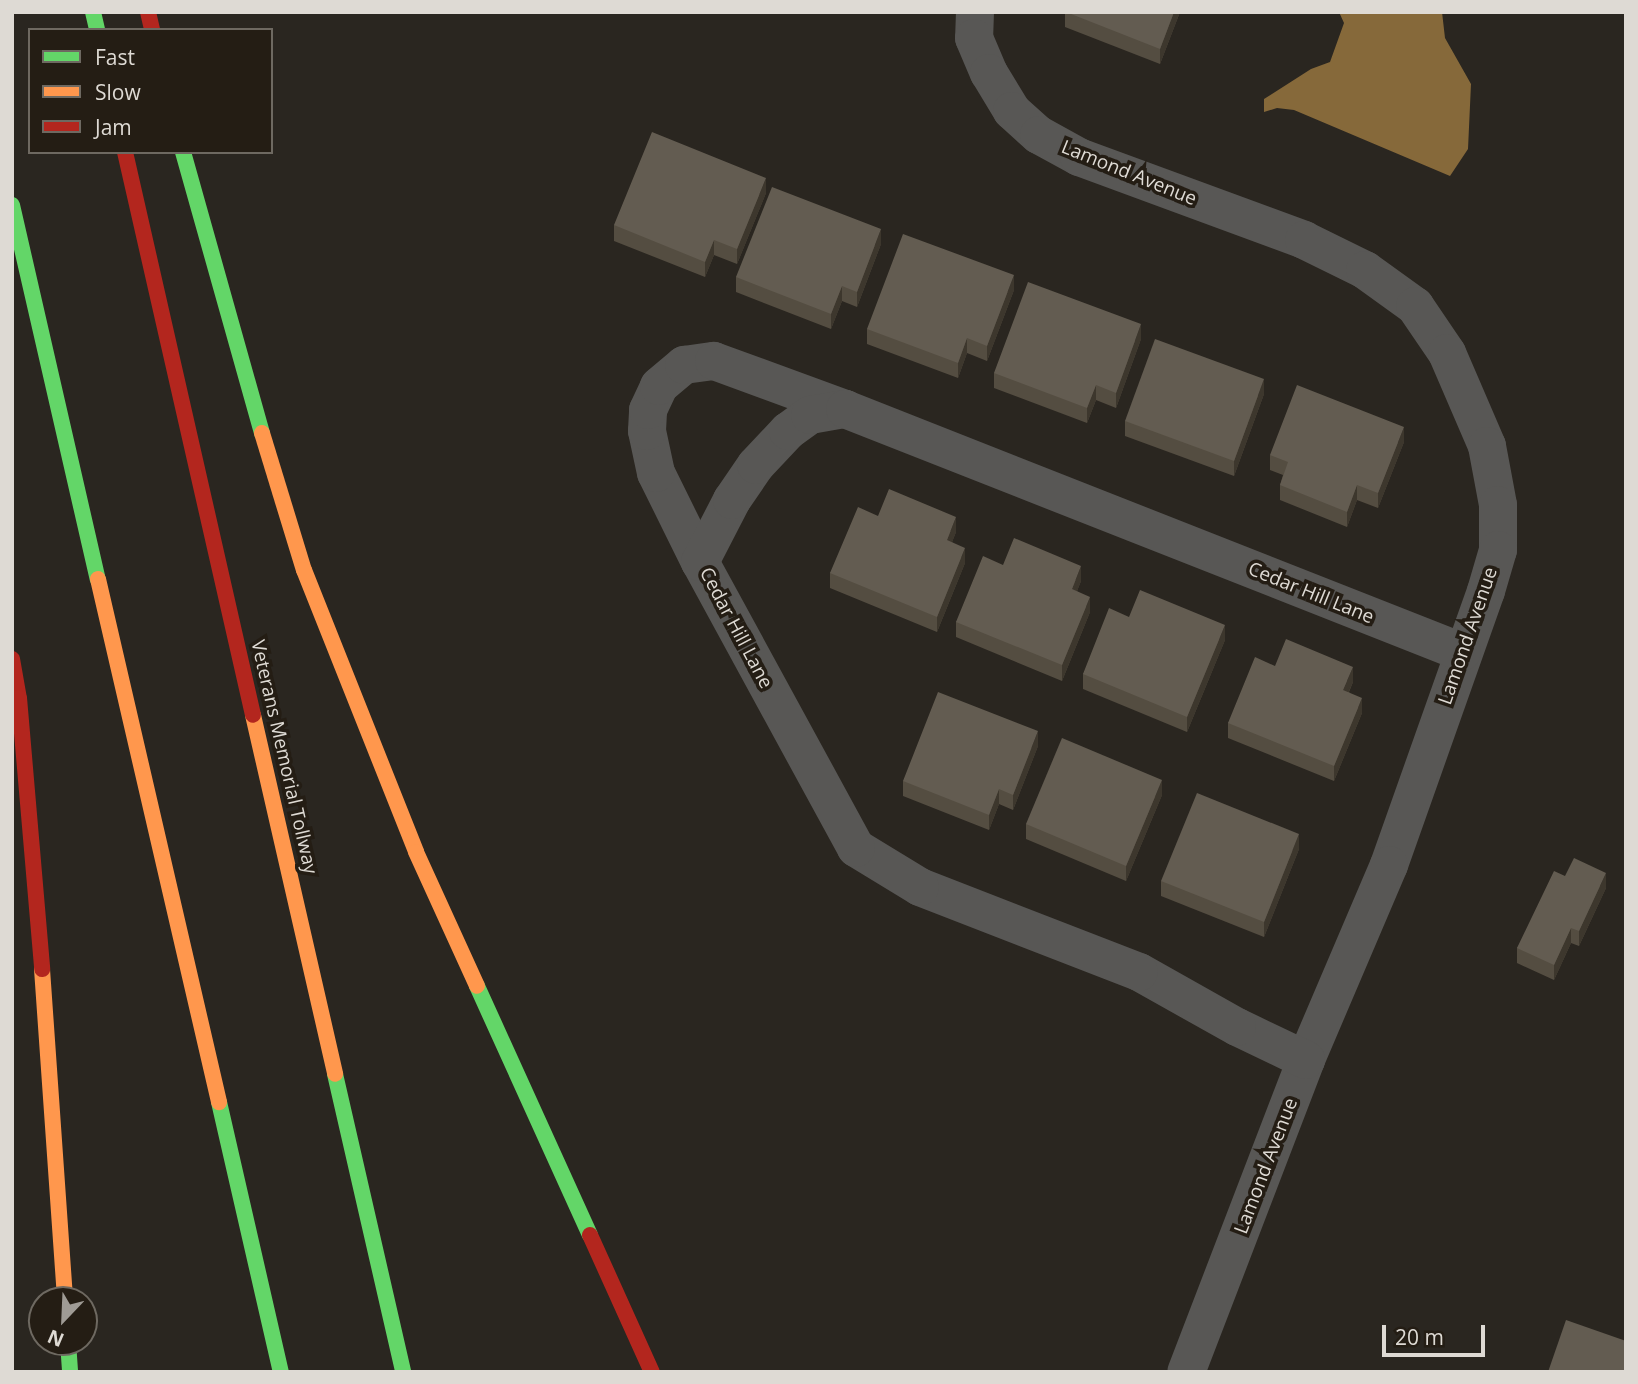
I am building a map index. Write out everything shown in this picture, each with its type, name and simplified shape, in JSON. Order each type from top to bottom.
[{"type":"highway","name":"Veterans Memorial Tollway","points":[[125,154],[403,1372]]},
{"type":"highway","points":[[184,154],[256,412],[309,582],[416,852],[652,1372]]},
{"type":"highway","points":[[12,205],[281,1372]]},
{"type":"highway","points":[[12,659],[19,698],[44,991],[64,1286]]},
{"type":"street","name":"Lamond Avenue","points":[[975,12],[974,38],[989,73],[1012,111],[1038,135],[1079,157],[1304,240],[1365,270],[1415,306],[1447,353],[1487,446],[1498,505],[1498,550],[1390,865],[1306,1060],[1186,1372]]},
{"type":"street","points":[[700,562],[656,472],[647,431],[648,410],[659,386],[684,365],[714,361],[845,409]]},
{"type":"street","name":"Cedar Hill Lane","points":[[1306,1060],[1237,1027],[1139,972],[920,887],[856,848],[700,562],[732,500],[757,465],[788,431],[810,415],[845,409],[1462,652]]},
{"type":"shaded area","points":[[1339,12],[1442,12],[1445,38],[1471,84],[1468,149],[1450,176],[1294,110],[1277,108],[1264,112],[1264,99],[1311,69],[1330,62],[1344,23]]},
{"type":"building","points":[[1066,12],[1174,12],[1160,49]]},
{"type":"building","points":[[652,132],[766,178],[737,249],[714,240],[705,262],[614,225]]},
{"type":"building","points":[[772,187],[881,229],[857,292],[842,286],[831,314],[736,277]]},
{"type":"building","points":[[903,234],[1014,275],[987,346],[967,338],[958,363],[867,329]]},
{"type":"building","points":[[1028,282],[1141,324],[1116,393],[1096,385],[1087,408],[994,373]]},
{"type":"building","points":[[1155,339],[1264,379],[1234,461],[1125,421]]},
{"type":"building","points":[[1297,385],[1404,427],[1378,493],[1357,485],[1347,512],[1280,485],[1288,462],[1270,455]]},
{"type":"building","points":[[889,489],[956,517],[947,540],[965,548],[937,617],[830,573],[858,507],[878,516]]},
{"type":"building","points":[[1014,538],[1081,566],[1072,589],[1090,597],[1062,665],[956,622],[983,556],[1003,565]]},
{"type":"building","points":[[1140,590],[1225,625],[1187,717],[1083,674],[1109,608],[1129,617]]},
{"type":"building","points":[[1286,639],[1353,667],[1343,690],[1362,698],[1334,766],[1228,723],[1255,657],[1275,666]]},
{"type":"building","points":[[938,692],[1038,731],[1013,795],[999,789],[989,815],[903,781]]},
{"type":"building","points":[[1062,738],[1162,780],[1126,866],[1026,824]]},
{"type":"building","points":[[1197,793],[1299,834],[1264,922],[1161,881]]},
{"type":"building","points":[[1574,858],[1606,873],[1579,931],[1571,928],[1554,965],[1517,948],[1554,871],[1565,876]]},
{"type":"building","points":[[1566,1320],[1626,1341],[1625,1372],[1548,1372]]},
{"type":"traffic: fast","points":[[93,12],[97,28]]},
{"type":"traffic: fast","points":[[184,154],[262,433]]},
{"type":"traffic: fast","points":[[12,205],[98,579]]},
{"type":"traffic: fast","points":[[477,986],[590,1235]]},
{"type":"traffic: fast","points":[[335,1074],[403,1372]]},
{"type":"traffic: fast","points":[[219,1102],[281,1372]]},
{"type":"traffic: fast","points":[[69,1356],[70,1372]]},
{"type":"traffic: slow","points":[[262,433],[304,570],[416,852],[477,986]]},
{"type":"traffic: slow","points":[[98,579],[219,1102]]},
{"type":"traffic: slow","points":[[253,715],[335,1074]]},
{"type":"traffic: slow","points":[[42,969],[64,1286]]},
{"type":"traffic: jam","points":[[148,12],[152,28]]},
{"type":"traffic: jam","points":[[125,154],[253,715]]},
{"type":"traffic: jam","points":[[12,659],[19,698],[42,969]]},
{"type":"traffic: jam","points":[[590,1235],[652,1372]]}]
